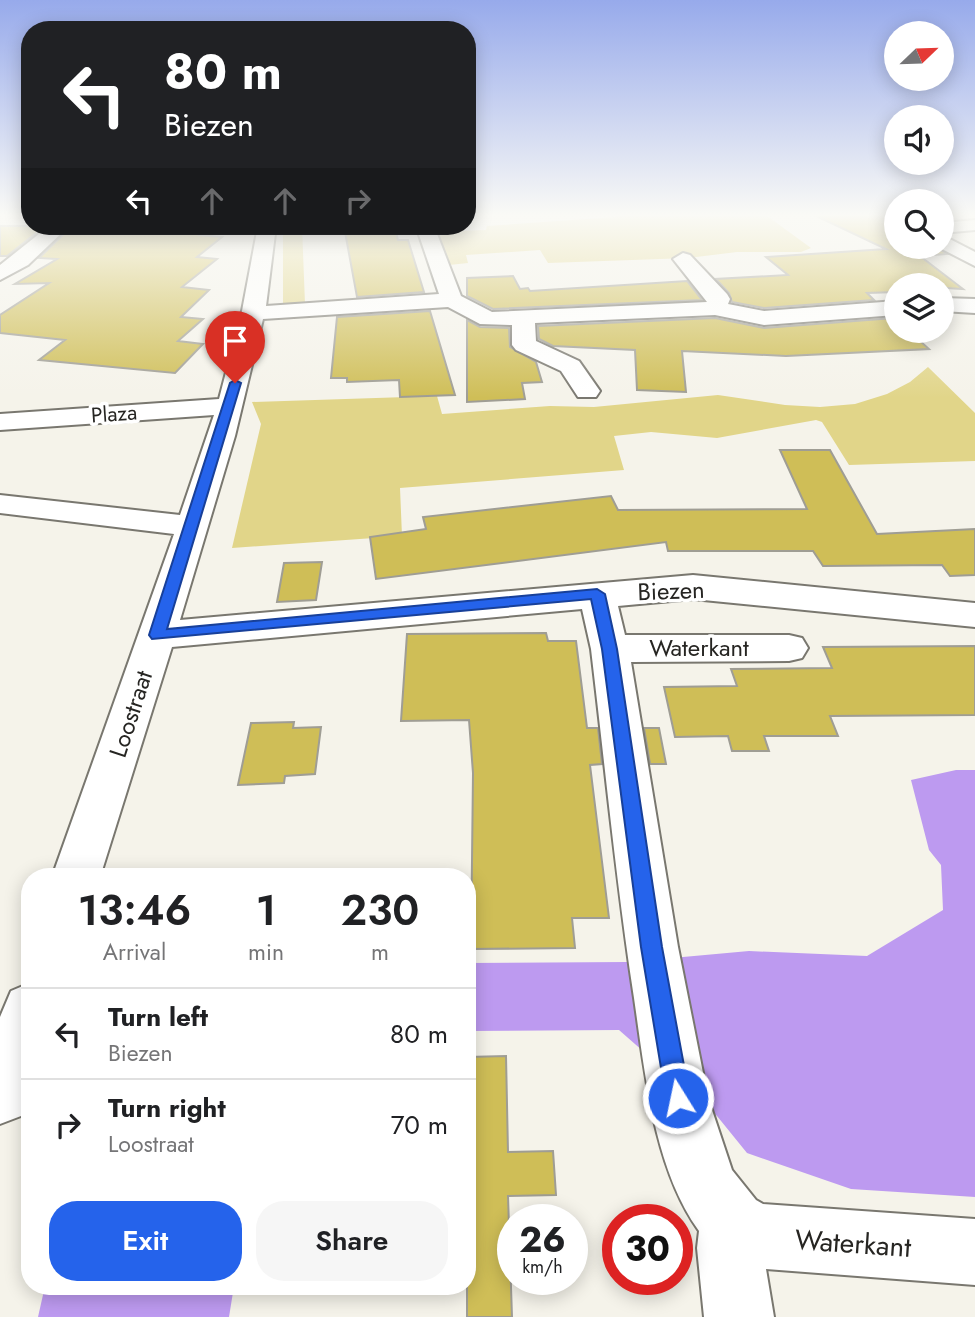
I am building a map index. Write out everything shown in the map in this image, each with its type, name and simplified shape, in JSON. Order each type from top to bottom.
[{"type":"street","name":"Loostraat","points":[[79,868],[193,526],[255,313],[260,274]]},
{"type":"street","points":[[443,274],[452,300]]},
{"type":"street","points":[[697,274],[719,299],[715,308]]},
{"type":"street","points":[[255,313],[452,300],[488,319],[715,308],[764,318],[884,309]]},
{"type":"street","points":[[954,305],[975,306]]},
{"type":"street","points":[[523,319],[524,345],[570,366],[587,391]]},
{"type":"street","name":"Plaza","points":[[0,422],[229,406]]},
{"type":"street","points":[[0,505],[193,526]]},
{"type":"street","name":"Biezen","points":[[157,635],[693,587],[975,615]]},
{"type":"street","name":"Waterkant","points":[[597,594],[610,649],[652,947],[678,1098],[707,1189],[733,1223],[757,1236],[975,1252]]},
{"type":"street","name":"Waterkant","points":[[610,649],[789,648]]},
{"type":"street","points":[[0,1095],[21,1036]]},
{"type":"street","points":[[733,1223],[730,1248],[739,1317]]},
{"type":"shaded area","points":[[283,274],[304,274],[305,304],[283,303]]},
{"type":"shaded area","points":[[928,367],[975,413],[975,461],[849,465],[822,422],[816,420],[717,438],[651,432],[614,436],[624,470],[400,488],[402,536],[232,548],[261,424],[252,402],[437,396],[442,414],[550,406],[594,407],[718,395],[785,405],[820,407],[855,404],[887,394],[910,382]]},
{"type":"shaded area","points":[[956,770],[975,770],[975,1197],[851,1189],[747,1153],[717,1116],[619,1030],[476,1031],[476,963],[628,962],[749,951],[867,956],[943,910],[941,865],[929,850],[911,780]]},
{"type":"shaded area","points":[[43,1295],[233,1295],[229,1317],[38,1317]]},
{"type":"building","points":[[31,274],[198,274],[182,287],[209,290],[181,317],[203,319],[178,341],[203,344],[175,373],[39,360],[65,340],[0,333],[0,315],[49,283],[15,284]]},
{"type":"building","points":[[353,274],[419,274],[424,292],[357,297]]},
{"type":"building","points":[[787,274],[884,274],[884,292],[867,293],[874,300],[764,308],[732,302],[729,293],[716,279]]},
{"type":"building","points":[[513,276],[520,289],[528,288],[530,291],[687,281],[702,300],[493,309],[467,296],[467,278]]},
{"type":"building","points":[[430,311],[455,395],[400,397],[399,380],[347,382],[347,378],[331,378],[337,317]]},
{"type":"building","points":[[715,318],[764,328],[884,319],[884,343],[922,343],[929,349],[786,356],[682,351],[686,392],[637,390],[635,350],[553,346],[539,339],[538,326]]},
{"type":"building","points":[[467,320],[480,327],[509,328],[510,347],[536,362],[542,382],[522,383],[525,399],[467,402]]},
{"type":"building","points":[[780,450],[830,450],[877,534],[975,529],[975,575],[950,576],[942,565],[823,566],[813,551],[668,551],[666,542],[376,579],[370,537],[426,529],[423,517],[611,496],[618,510],[807,509]]},
{"type":"building","points":[[322,562],[316,600],[277,602],[284,563]]},
{"type":"building","points":[[546,633],[548,641],[576,641],[587,728],[598,728],[602,764],[590,765],[609,918],[572,918],[575,948],[476,949],[476,868],[472,868],[473,773],[469,720],[401,721],[407,634]]},
{"type":"building","points":[[975,646],[975,715],[830,716],[838,736],[764,736],[769,751],[732,751],[728,736],[675,737],[664,687],[737,686],[731,669],[832,668],[823,647]]},
{"type":"building","points":[[294,722],[293,728],[321,727],[315,774],[285,776],[284,783],[238,785],[251,723]]},
{"type":"building","points":[[644,728],[659,728],[666,764],[650,764]]},
{"type":"building","points":[[506,1056],[508,1152],[553,1151],[556,1195],[508,1196],[508,1204],[497,1204],[497,1295],[511,1295],[512,1317],[467,1317],[467,1295],[476,1295],[476,1057]]},
{"type":"route","points":[[235,383],[157,635],[597,594],[610,649],[652,947],[678,1098]]}]
